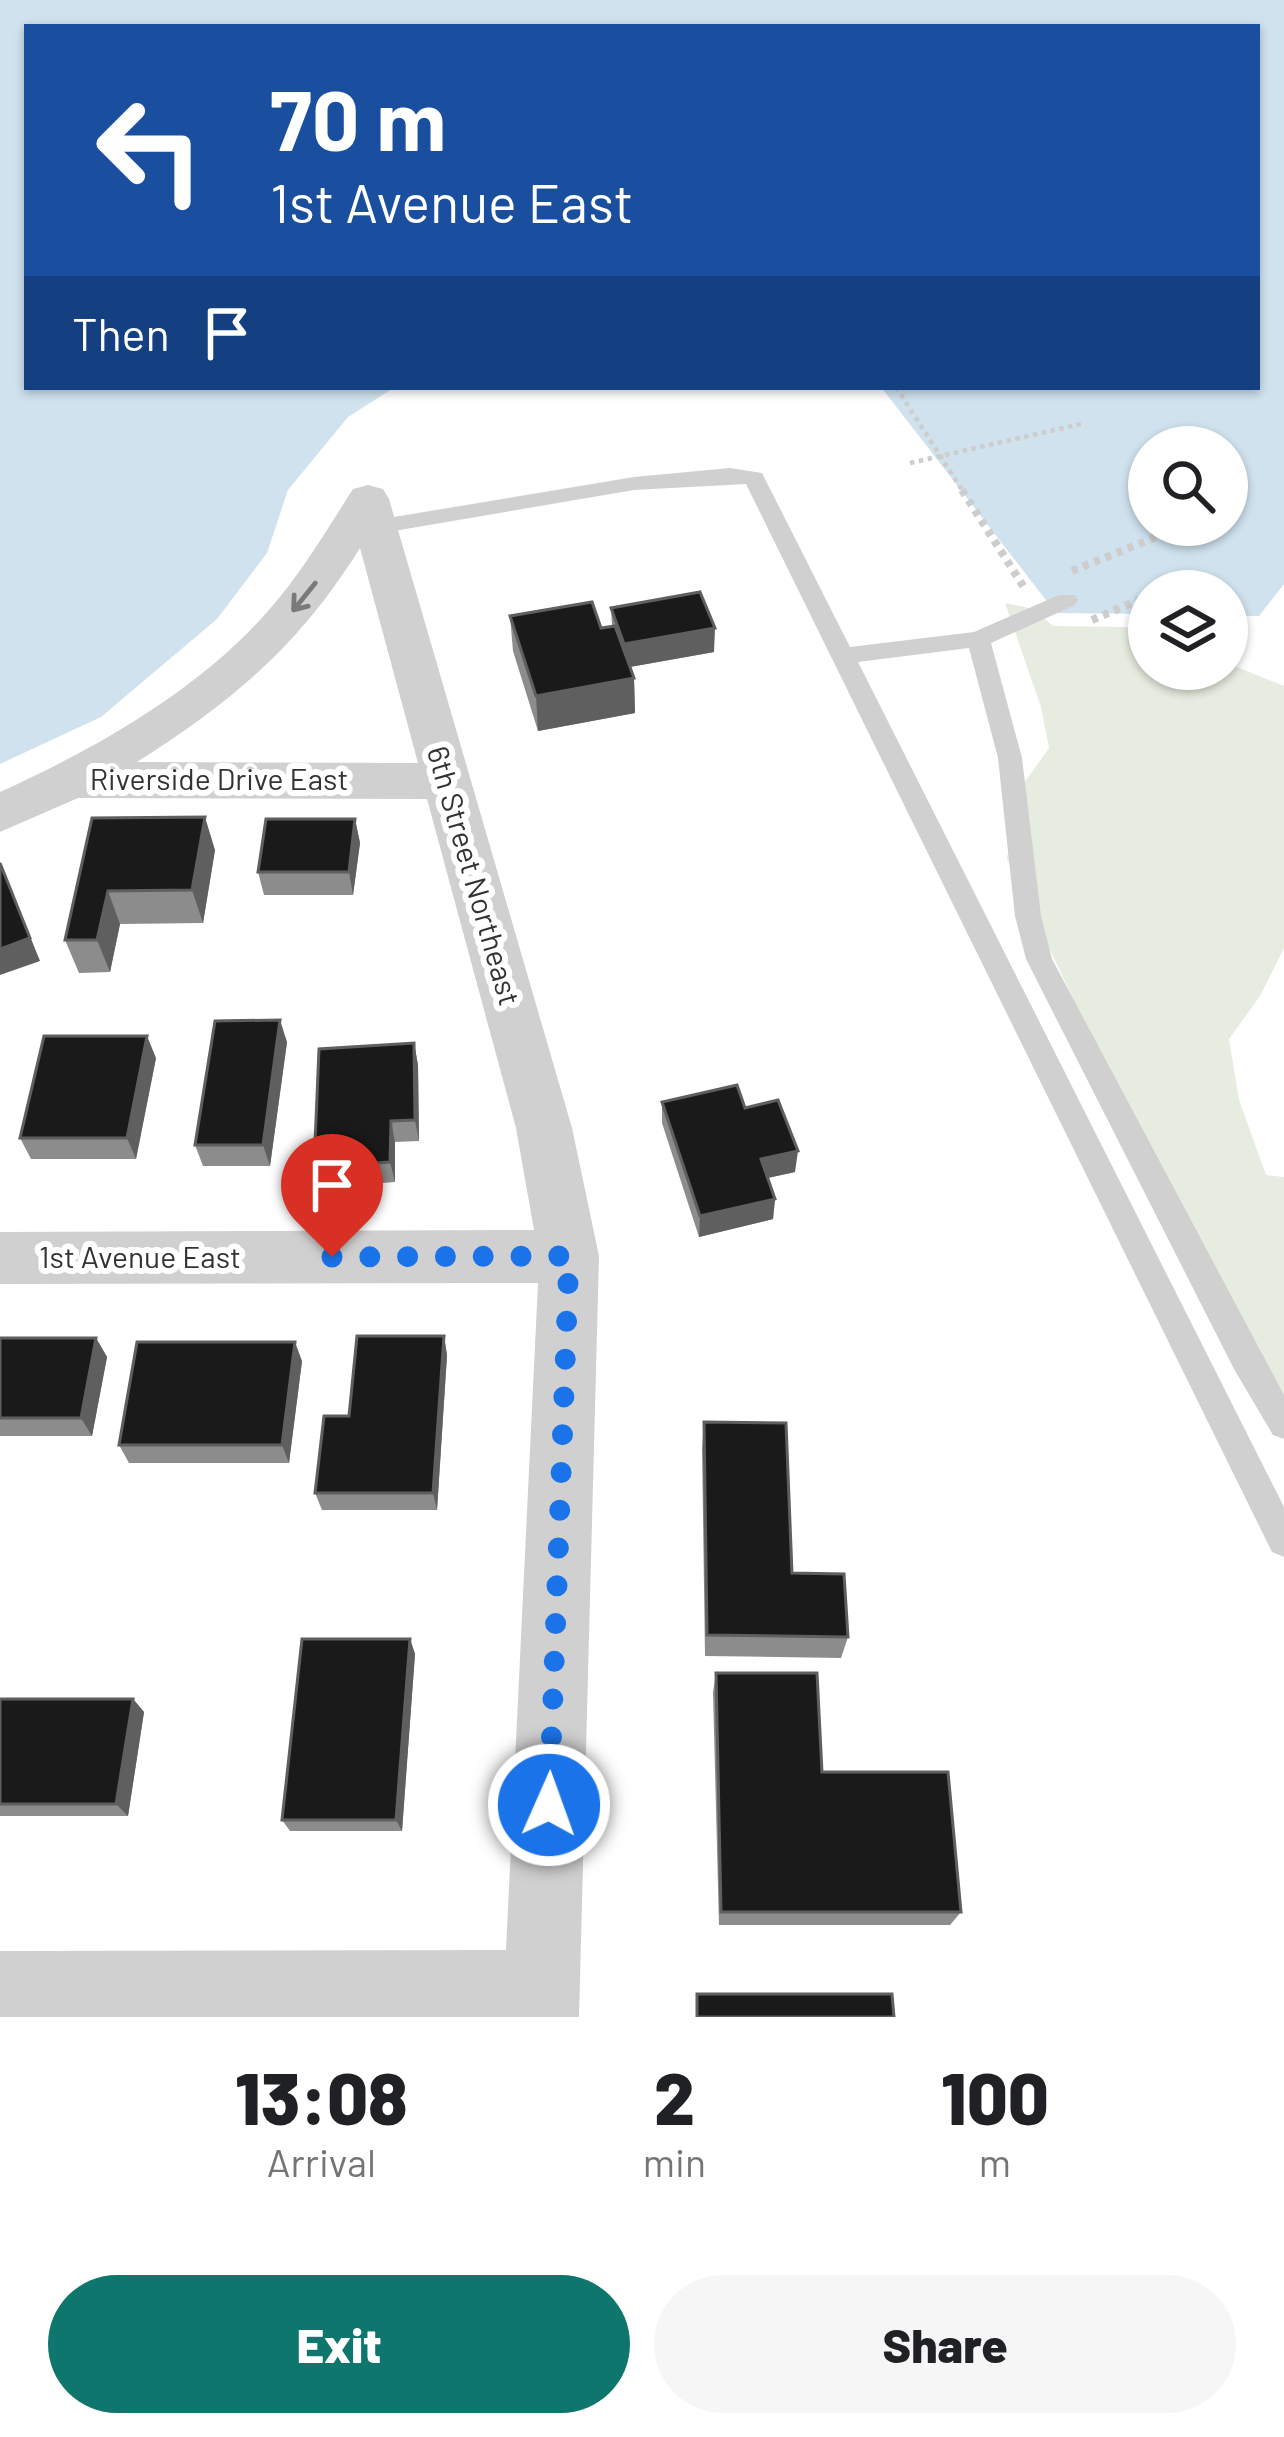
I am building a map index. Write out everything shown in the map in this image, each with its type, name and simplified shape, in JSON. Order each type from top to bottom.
[{"type":"street","points":[[72,780],[167,718],[272,636],[372,513]]},
{"type":"street","name":"6th Street Northeast","points":[[372,513],[544,1128],[569,1256],[542,2002]]},
{"type":"street","name":"Riverside Drive East","points":[[0,813],[72,780],[446,781]]},
{"type":"street","name":"1st Avenue East","points":[[0,1258],[569,1256]]},
{"type":"street","points":[[0,1989],[542,2002]]},
{"type":"lane","points":[[372,513],[748,474],[1284,1540]]},
{"type":"lane","points":[[842,656],[978,639],[1067,600]]},
{"type":"lane","points":[[978,639],[1010,758],[1028,916],[1039,959],[1245,1359],[1284,1424]]},
{"type":"path","points":[[898,390],[1026,590]]},
{"type":"path","points":[[910,463],[1081,424]]},
{"type":"path","points":[[1064,574],[1134,546]]},
{"type":"path","points":[[1004,599],[1045,582]]},
{"type":"shaded area","points":[[1005,603],[1034,609],[1053,626],[1128,628],[1128,690],[1248,690],[1248,671],[1284,686],[1284,948],[1260,996],[1229,1039],[1239,1100],[1266,1175],[1284,1177],[1284,1400],[1104,1064],[1007,859],[1017,793],[1049,748],[1041,707]]},
{"type":"water","points":[[0,0],[1284,0],[1284,584],[1259,616],[1248,616],[1248,570],[1128,570],[1128,614],[1056,613],[883,390],[1260,390],[1260,24],[24,24],[24,390],[390,390],[348,417],[288,490],[267,553],[217,619],[101,717],[0,764]]},
{"type":"building","points":[[700,592],[715,628],[624,644],[611,608]]},
{"type":"building","points":[[592,602],[601,628],[615,626],[634,678],[536,696],[510,616]]},
{"type":"building","points":[[205,817],[192,890],[108,891],[97,940],[65,940],[92,818]]},
{"type":"building","points":[[266,819],[355,819],[349,872],[258,872]]},
{"type":"building","points":[[0,863],[30,938],[0,949]]},
{"type":"building","points":[[280,1020],[263,1145],[195,1145],[215,1021]]},
{"type":"building","points":[[44,1036],[147,1036],[127,1138],[20,1138]]},
{"type":"building","points":[[414,1043],[415,1120],[391,1121],[390,1162],[314,1167],[319,1049]]},
{"type":"building","points":[[737,1085],[745,1108],[778,1100],[798,1151],[761,1159],[775,1199],[700,1216],[662,1102]]},
{"type":"building","points":[[357,1336],[444,1336],[433,1493],[315,1493],[324,1416],[349,1416]]},
{"type":"building","points":[[0,1338],[96,1338],[81,1418],[0,1418]]},
{"type":"building","points":[[137,1342],[295,1342],[282,1445],[119,1445]]},
{"type":"building","points":[[704,1422],[786,1423],[792,1573],[844,1574],[848,1637],[707,1635]]},
{"type":"building","points":[[302,1639],[410,1639],[396,1820],[282,1820]]},
{"type":"building","points":[[716,1673],[817,1673],[822,1772],[948,1772],[961,1912],[721,1912]]},
{"type":"building","points":[[0,1699],[133,1699],[116,1804],[0,1804]]},
{"type":"building","points":[[697,1994],[892,1994],[894,2017],[697,2017]]},
{"type":"route","points":[[332,1257],[569,1256],[549,1805]]}]
